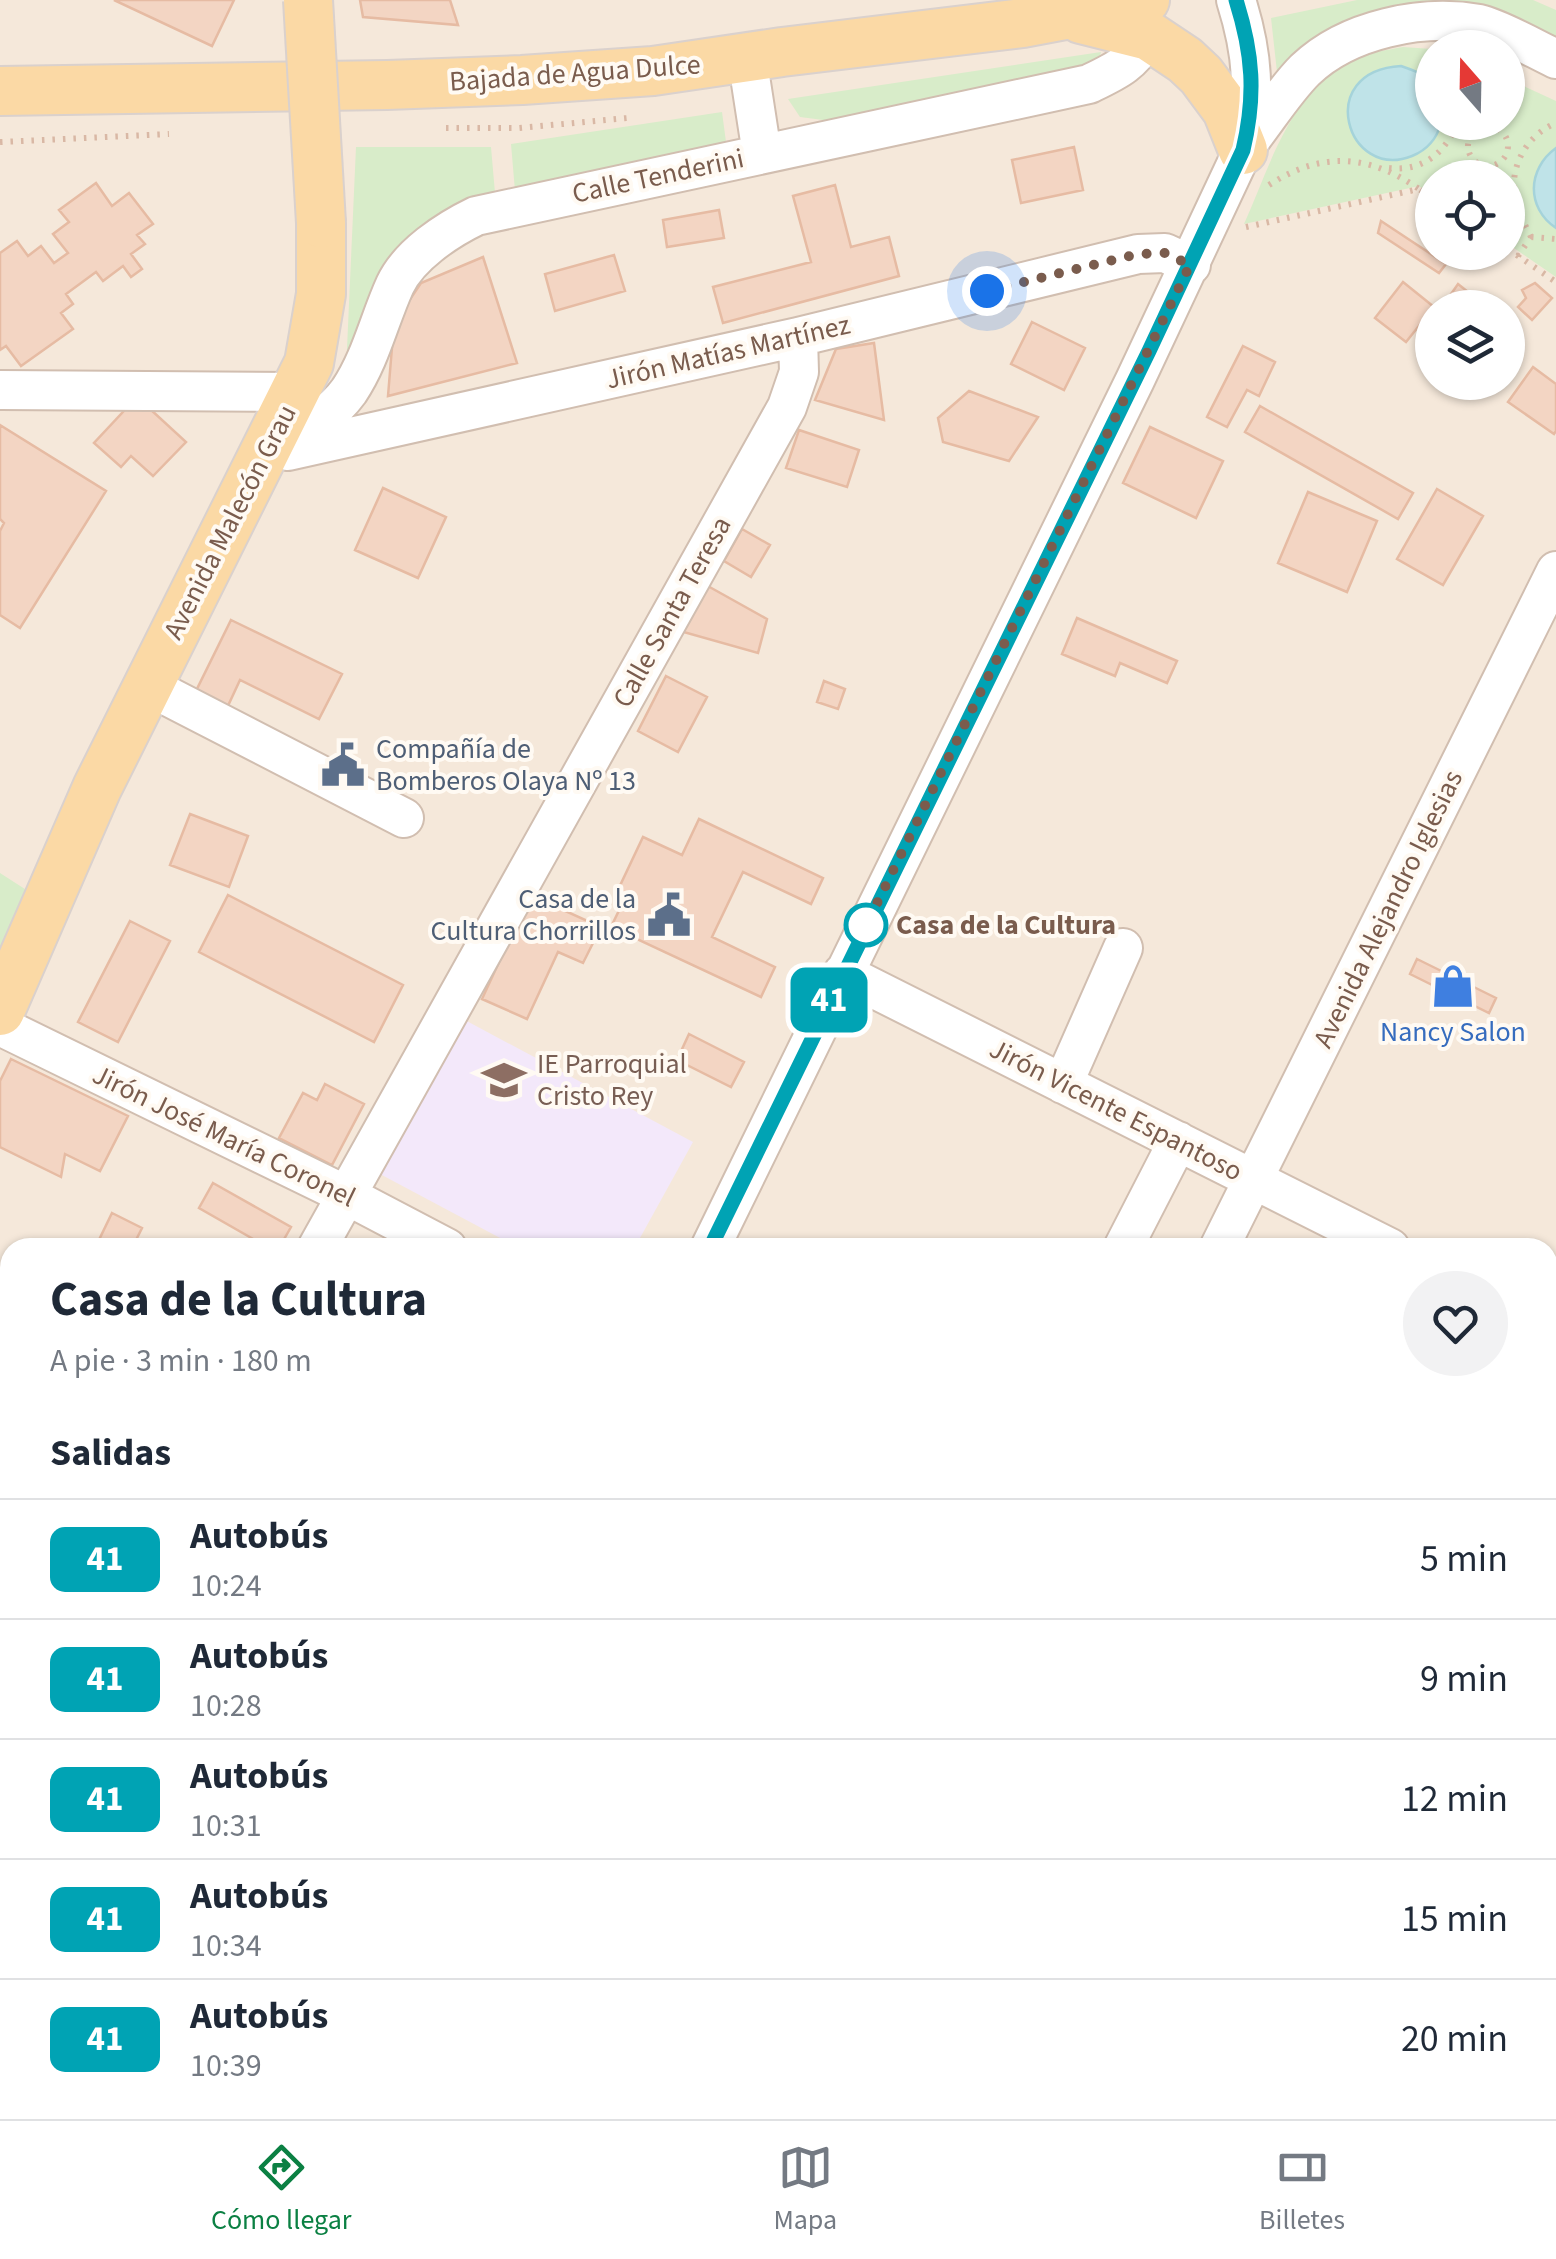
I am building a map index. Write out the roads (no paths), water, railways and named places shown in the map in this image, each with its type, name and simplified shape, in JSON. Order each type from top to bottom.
[{"type":"main road","name":"Avenida Malecón Grau","points":[[0,1011],[97,788],[309,362],[321,294],[321,223],[308,0]]},
{"type":"main road","points":[[765,55],[972,0]]},
{"type":"main road","name":"Bajada de Agua Dulce","points":[[0,91],[522,80],[654,71],[1023,23],[1147,18],[1201,75],[1227,110],[1243,150]]},
{"type":"street","points":[[1236,0],[1252,67],[1251,108],[1243,150]]},
{"type":"street","name":"Calle Tenderini","points":[[264,456],[330,412],[348,391],[371,352],[396,283],[408,266],[448,229],[476,216],[1089,84],[1136,56],[1147,18]]},
{"type":"street","points":[[715,1238],[1243,150],[1306,70],[1351,40],[1378,32],[1441,21],[1482,25],[1556,59]]},
{"type":"street","points":[[762,154],[765,55]]},
{"type":"street","name":"Jirón Matías Martínez","points":[[264,456],[798,337],[1138,254],[1197,250]]},
{"type":"street","name":"Calle Santa Teresa","points":[[322,1238],[787,408],[799,372],[798,337]]},
{"type":"street","points":[[0,390],[296,392]]},
{"type":"street","name":"Avenida Alejandro Iglesias","points":[[1224,1238],[1556,571]]},
{"type":"street","points":[[148,686],[404,818]]},
{"type":"street","points":[[1064,1084],[1123,948]]},
{"type":"street","name":"Jirón Vicente Espantoso","points":[[843,973],[1370,1238]]},
{"type":"street","name":"Jirón José María Coronel","points":[[0,1026],[427,1238]]},
{"type":"street","points":[[1128,1238],[1178,1141]]},
{"type":"water","points":[[1401,66],[1415,72],[1415,140],[1432,140],[1412,156],[1389,160],[1370,154],[1349,123],[1349,104],[1356,86],[1374,72]]},
{"type":"water","points":[[1556,148],[1556,228],[1539,210],[1534,188],[1540,167]]},
{"type":"place","name":"Compañía de Bomberos Olaya Nº 13","points":[[343,765]]},
{"type":"place","name":"Casa de la Cultura Chorrillos","points":[[669,915]]},
{"type":"place","name":"Casa de la Cultura","points":[[866,925]]},
{"type":"place","name":"Nancy Salon","points":[[1453,986]]},
{"type":"place","name":"IE Parroquial Cristo Rey","points":[[504,1080]]}]
